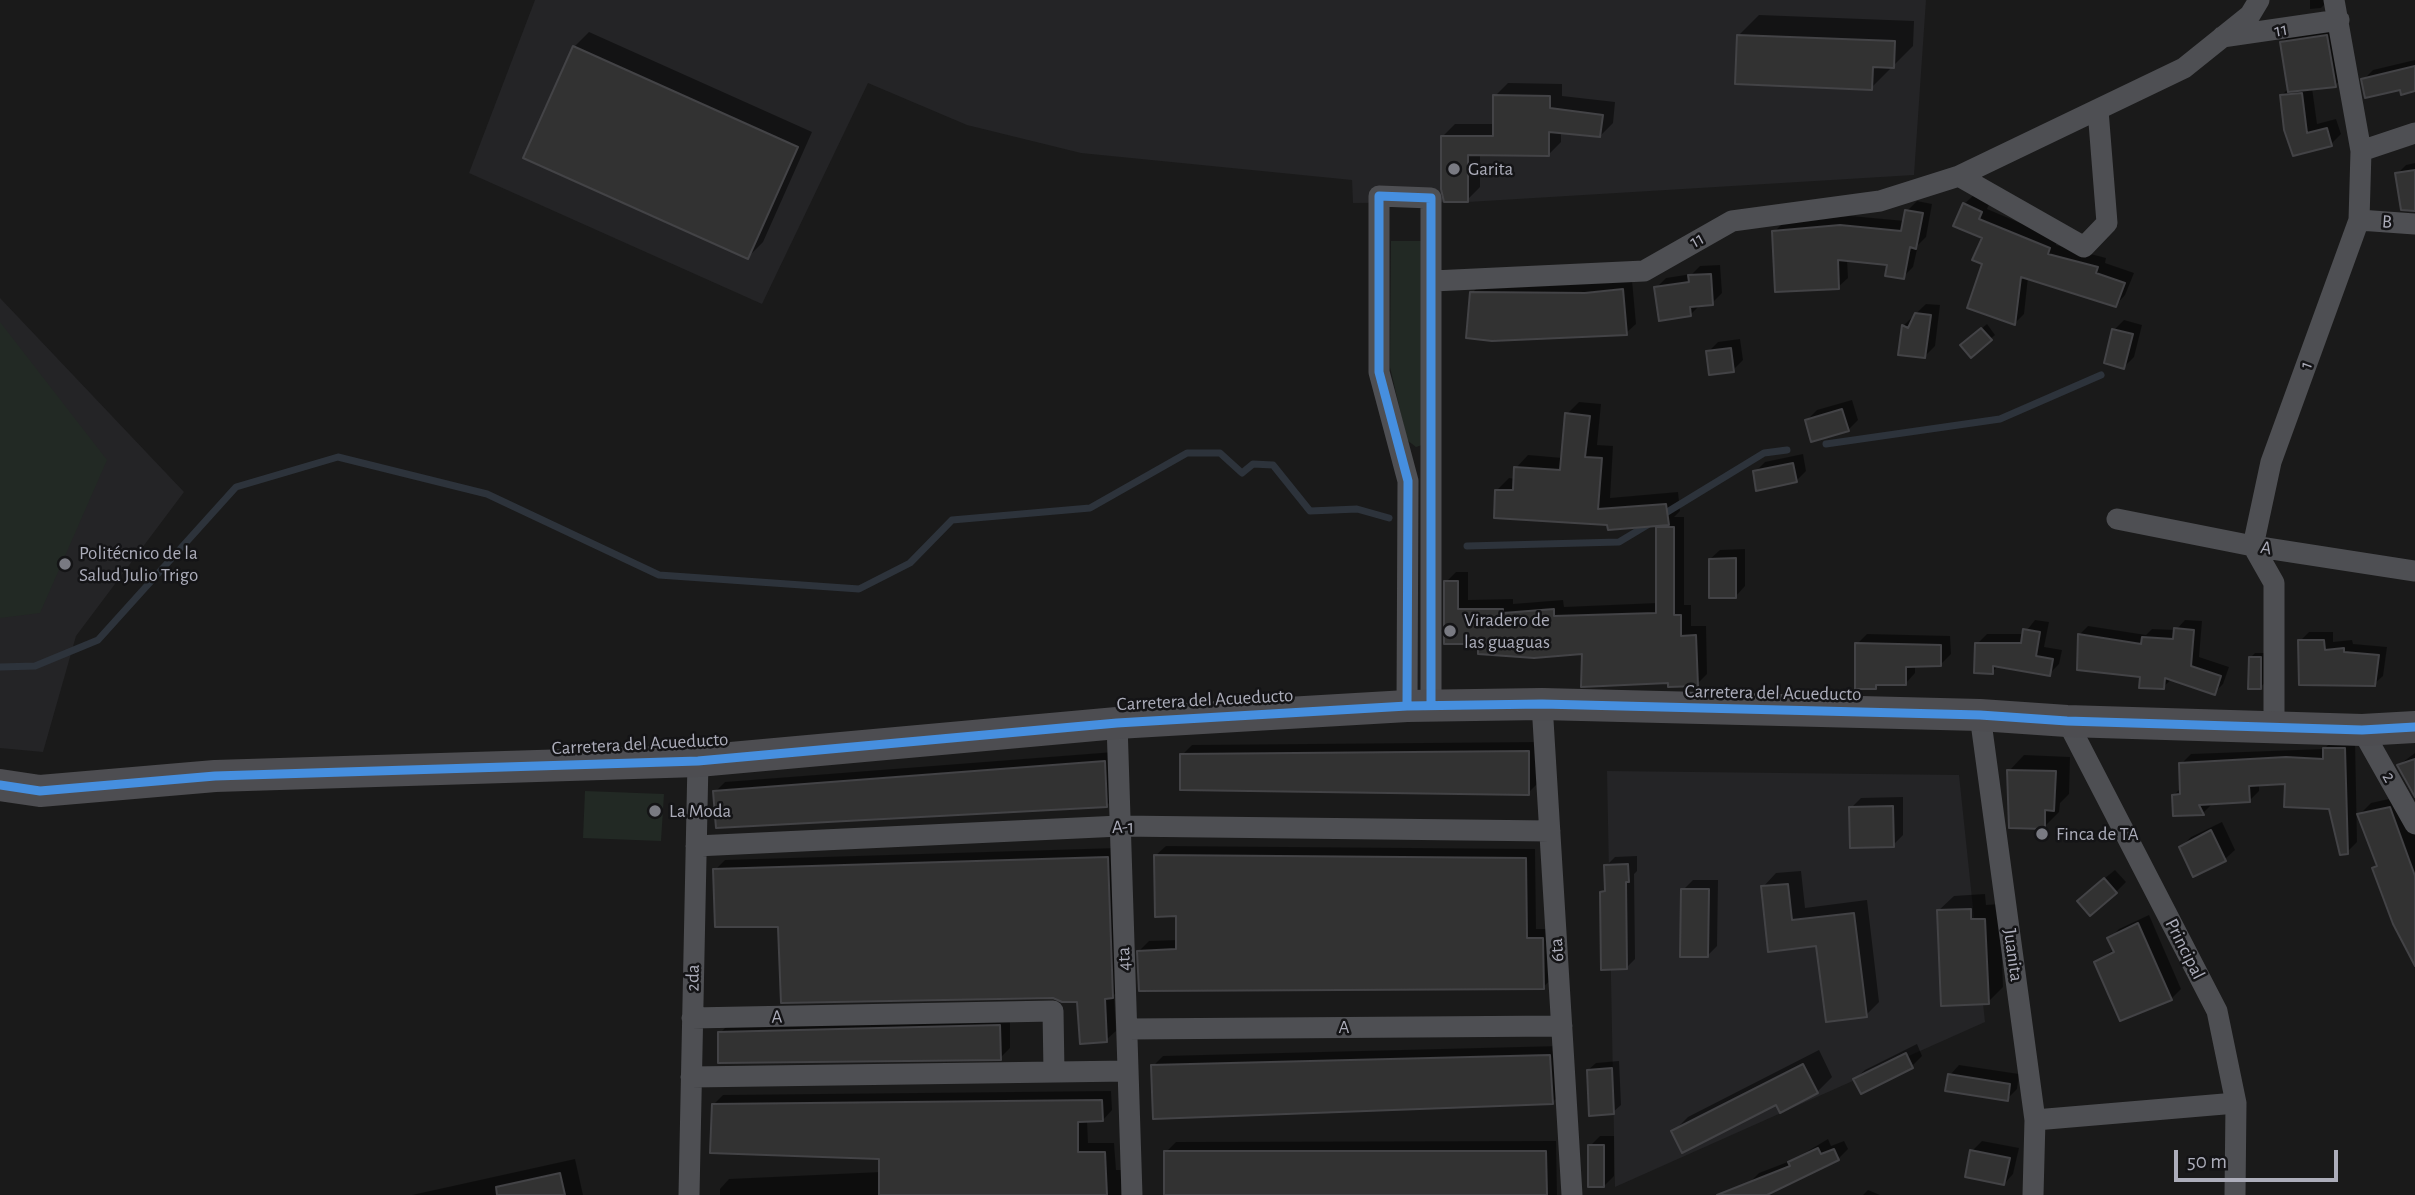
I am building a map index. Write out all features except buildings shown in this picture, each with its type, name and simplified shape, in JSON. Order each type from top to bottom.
[{"type":"street","name":"11","points":[[1433,282],[1644,271],[1732,221],[1880,201],[1959,176],[2184,68],[2250,15],[2259,0]]},
{"type":"street","name":"11","points":[[2222,37],[2337,10]]},
{"type":"street","name":"1","points":[[2253,546],[2271,462],[2359,220],[2361,151],[2337,10]]},
{"type":"street","points":[[1959,176],[2084,247],[2107,223],[2098,110]]},
{"type":"street","points":[[2361,151],[2415,133]]},
{"type":"street","points":[[1379,196],[1431,198],[1433,282],[1419,706],[1408,481],[1380,372],[1379,196]]},
{"type":"street","name":"B","points":[[2359,220],[2415,224]]},
{"type":"street","name":"A","points":[[2117,519],[2253,546],[2415,571]]},
{"type":"street","points":[[2253,546],[2274,583],[2274,728]]},
{"type":"street","name":"Carretera del Acueducto","points":[[0,785],[40,791],[215,776],[698,761],[1117,723],[1419,706],[1542,704],[1980,715],[2067,721],[2274,728],[2362,730],[2415,727]]},
{"type":"street","name":"6ta","points":[[1542,704],[1572,1195]]},
{"type":"street","name":"Juanita","points":[[1980,715],[2035,1120],[2033,1195]]},
{"type":"street","name":"Principal","points":[[2067,721],[2217,1011],[2235,1103],[2235,1195]]},
{"type":"street","name":"4ta","points":[[1117,723],[1132,1195]]},
{"type":"street","name":"2","points":[[2362,730],[2415,824]]},
{"type":"street","name":"2da","points":[[689,1195],[698,761]]},
{"type":"street","name":"A-1","points":[[696,846],[1120,826],[1550,831]]},
{"type":"street","name":"A","points":[[692,1018],[1053,1012],[1054,1072]]},
{"type":"street","name":"A","points":[[1126,1029],[1562,1026]]},
{"type":"street","points":[[691,1077],[1128,1071]]},
{"type":"street","points":[[2035,1120],[2235,1103]]},
{"type":"shaded area","points":[[535,0],[1926,0],[1914,175],[1468,202],[1353,203],[1352,180],[1081,153],[967,125],[868,83],[762,304],[469,173]]},
{"type":"shaded area","points":[[1391,241],[1425,241],[1422,445],[1416,447],[1407,440],[1390,367]]},
{"type":"shaded area","name":"Politécnico de la Salud Julio Trigo","points":[[0,298],[184,492],[76,636],[43,752],[0,748]]},
{"type":"shaded area","points":[[0,322],[107,460],[40,613],[0,618]]},
{"type":"shaded area","points":[[1607,771],[1959,775],[1985,1022],[1615,1187]]},
{"type":"shaded area","points":[[585,791],[664,794],[661,841],[583,838]]},
{"type":"waterway","points":[[1826,444],[2000,419],[2101,375]]},
{"type":"waterway","points":[[1659,517],[1764,453],[1787,450]]},
{"type":"waterway","points":[[0,667],[35,666],[98,640],[236,487],[338,457],[487,494],[659,575],[859,589],[910,563],[952,520],[1090,508],[1187,453],[1220,453],[1242,473],[1253,464],[1273,465],[1310,511],[1357,509],[1389,518]]},
{"type":"waterway","points":[[1467,546],[1619,542],[1649,524]]},
{"type":"cycle path","points":[[1407,706],[1408,481],[1379,372],[1379,196],[1431,198],[1431,705]]},
{"type":"cycle path","points":[[0,785],[40,791],[215,776],[698,761],[1117,723],[1407,706],[1542,704],[1980,715],[2067,721],[2362,730],[2415,727]]},
{"type":"place","name":"Garita","points":[[1454,169]]},
{"type":"place","name":"Politécnico de la Salud Julio Trigo","points":[[65,564]]},
{"type":"place","name":"Viradero de las guaguas","points":[[1450,631]]},
{"type":"place","name":"La Moda","points":[[655,811]]},
{"type":"place","name":"Finca de TA","points":[[2042,834]]}]
